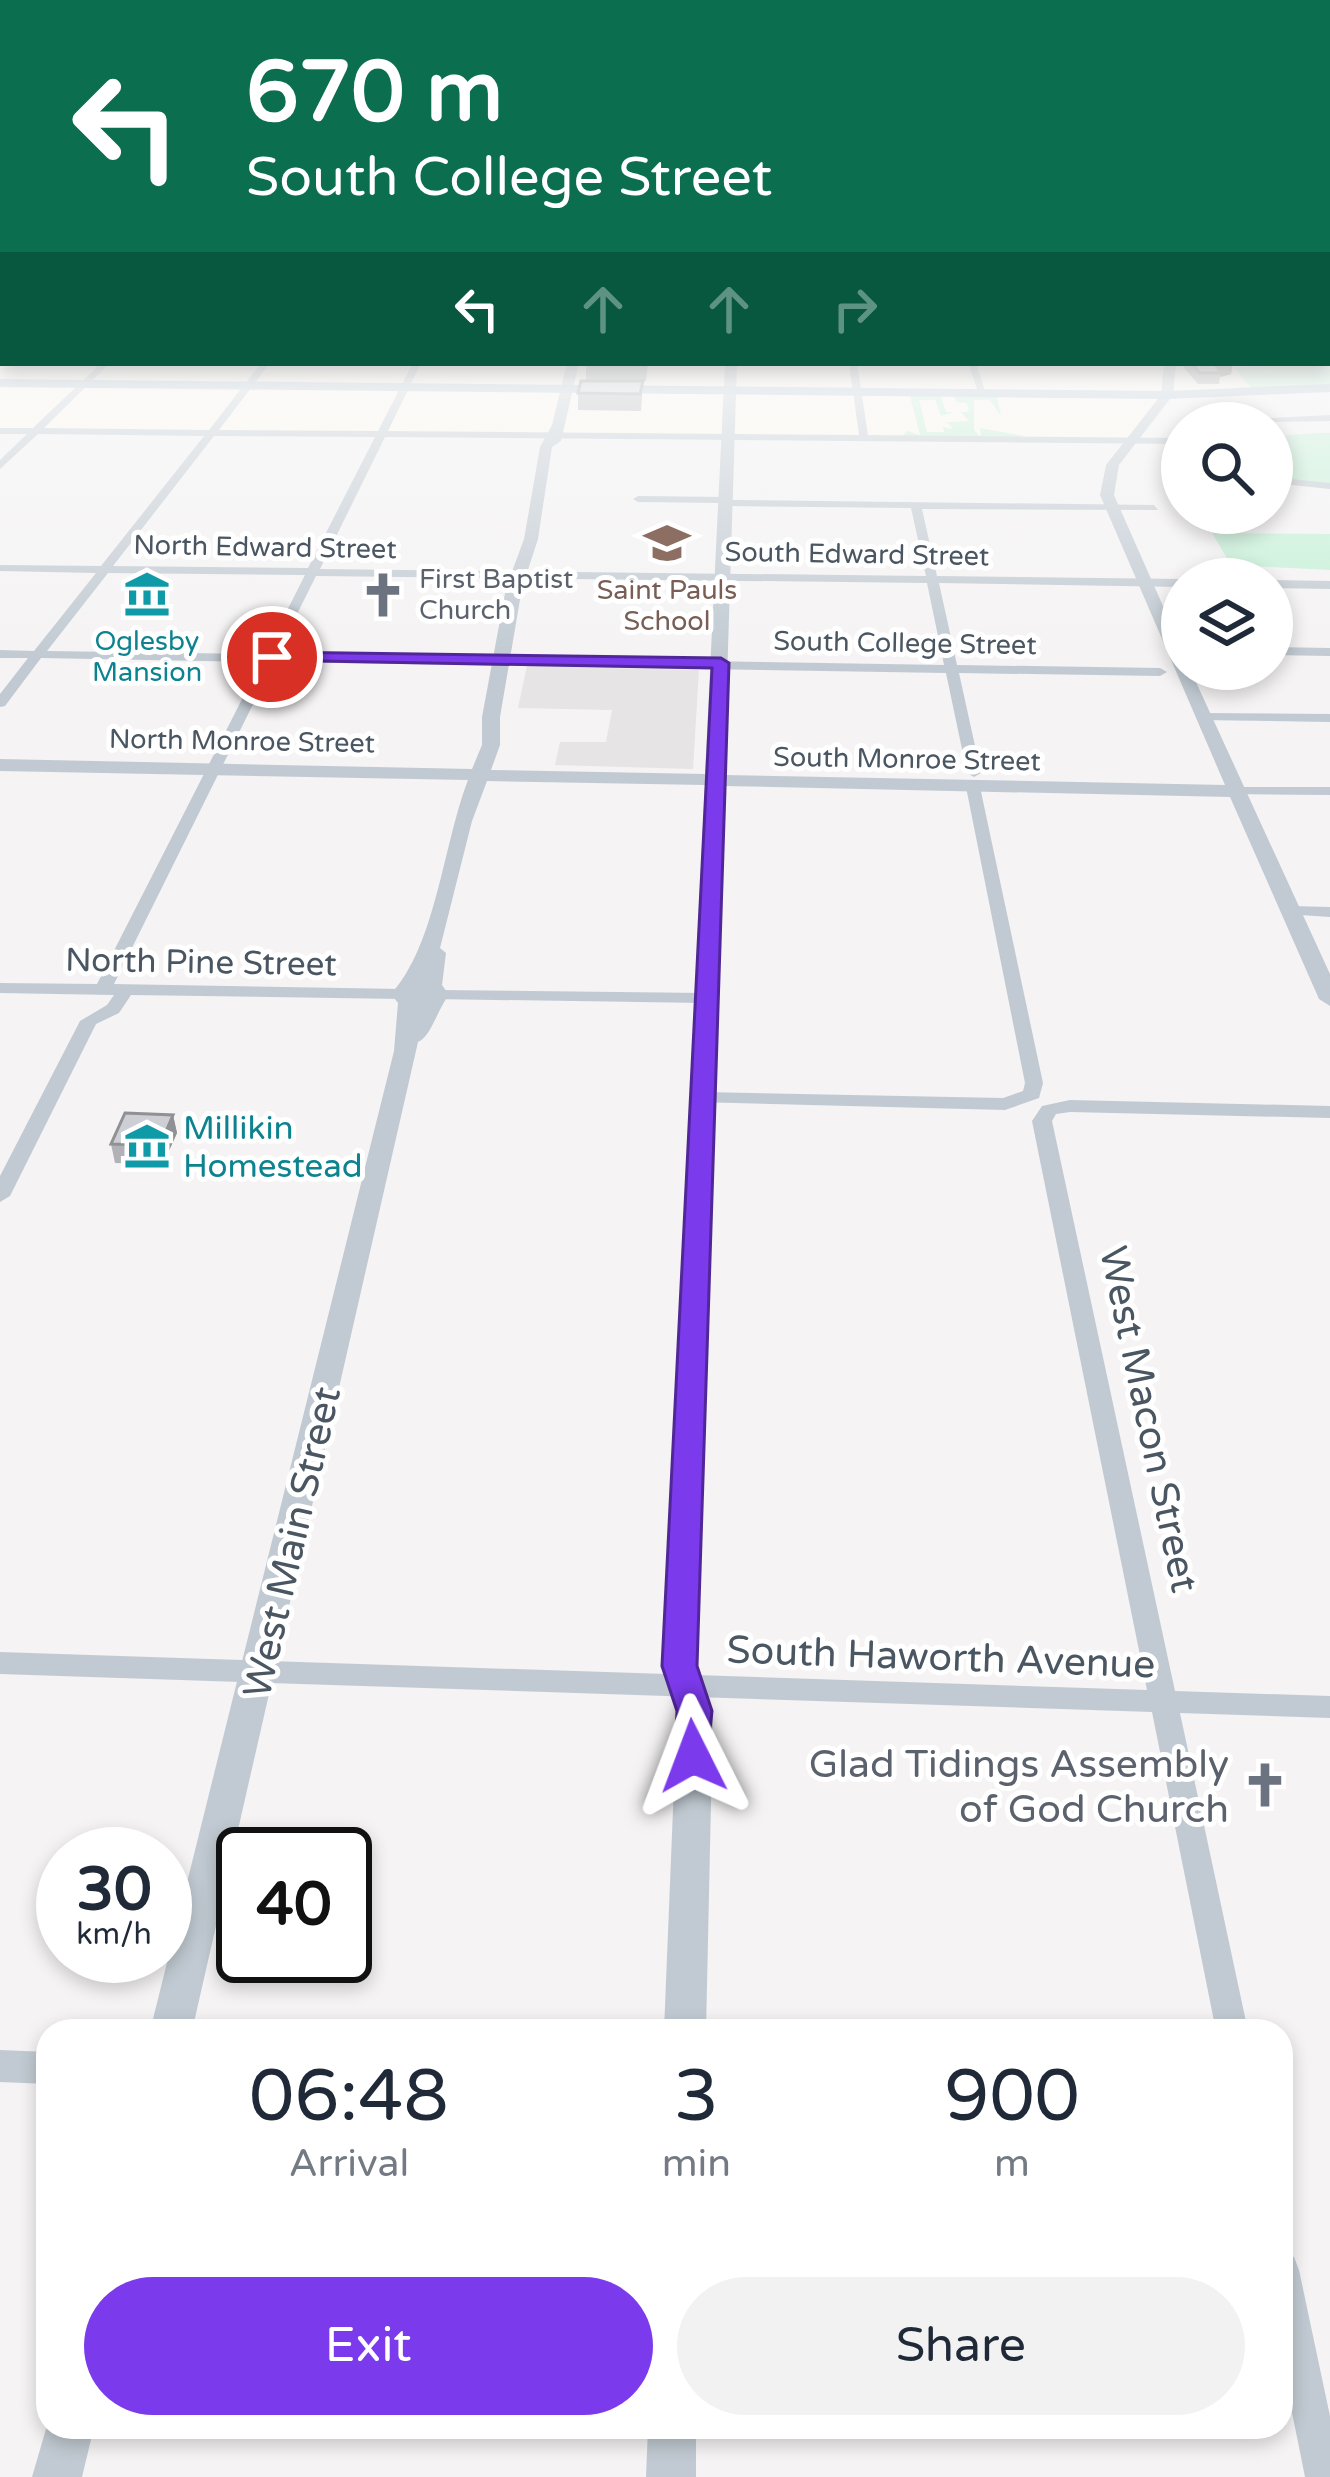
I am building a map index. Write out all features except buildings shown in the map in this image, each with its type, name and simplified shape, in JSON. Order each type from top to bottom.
[{"type":"street","points":[[0,431],[1161,441]]},
{"type":"street","points":[[0,466],[36,431]]},
{"type":"street","points":[[0,703],[214,431]]},
{"type":"street","points":[[89,1021],[76,1005],[93,990],[217,767],[382,431]]},
{"type":"street","points":[[685,2019],[694,1711],[679,1666],[727,431]]},
{"type":"street","points":[[863,431],[864,439]]},
{"type":"street","points":[[1139,431],[1113,465],[1110,508],[1161,617]]},
{"type":"street","name":"West Main Street","points":[[174,2019],[406,1051],[422,1029],[420,995],[436,961],[433,938],[473,771],[491,745],[491,717],[554,433]]},
{"type":"street","points":[[1293,482],[1330,486]]},
{"type":"street","points":[[638,499],[1154,508]]},
{"type":"street","name":"West Macon Street","points":[[916,506],[1229,2019]]},
{"type":"street","name":"North Edward Street","points":[[0,568],[524,574]]},
{"type":"street","name":"South Edward Street","points":[[524,574],[1161,582]]},
{"type":"street","points":[[1293,584],[1330,585]]},
{"type":"street","points":[[1293,651],[1330,652]]},
{"type":"street","name":"South College Street","points":[[0,654],[1160,672]]},
{"type":"street","points":[[1192,690],[1330,999]]},
{"type":"street","points":[[1204,717],[1330,718]]},
{"type":"street","name":"North Monroe Street","points":[[0,765],[473,771]]},
{"type":"street","name":"South Monroe Street","points":[[473,771],[716,783],[973,780],[1330,791]]},
{"type":"street","points":[[1291,911],[1330,912]]},
{"type":"street","name":"North Pine Street","points":[[0,988],[705,998]]},
{"type":"street","points":[[0,1196],[89,1021],[109,1012],[124,991]]},
{"type":"street","points":[[702,1098],[1330,1112]]},
{"type":"street","name":"South Haworth Avenue","points":[[0,1663],[1330,1707]]},
{"type":"street","points":[[0,2066],[36,2068]]},
{"type":"street","points":[[1293,2328],[1324,2477]]},
{"type":"street","points":[[57,2477],[67,2439]]},
{"type":"street","points":[[671,2477],[672,2439]]},
{"type":"shaded area","points":[[164,431],[1136,431],[1129,440]]},
{"type":"shaded area","points":[[527,666],[699,670],[693,769],[555,765],[560,742],[606,742],[612,710],[518,708]]},
{"type":"green space","points":[[907,431],[920,435],[919,431],[975,431],[981,437],[980,431],[994,431],[1024,436],[1019,438],[903,436]]},
{"type":"green space","points":[[1330,433],[1330,486],[1293,482],[1293,435]]},
{"type":"green space","points":[[1213,534],[1330,534],[1330,570],[1293,568],[1293,558],[1227,558]]},
{"type":"place","name":"Saint Pauls School","points":[[667,543]]},
{"type":"place","name":"Oglesby Mansion","points":[[147,594]]},
{"type":"place","name":"First Baptist Church","points":[[383,595]]},
{"type":"place","name":"Millikin Homestead","points":[[147,1146]]},
{"type":"place","name":"Glad Tidings Assembly of God Church","points":[[1265,1785]]},
{"type":"route","points":[[272,657],[721,663],[679,1666],[694,1711],[693,1756]]}]
